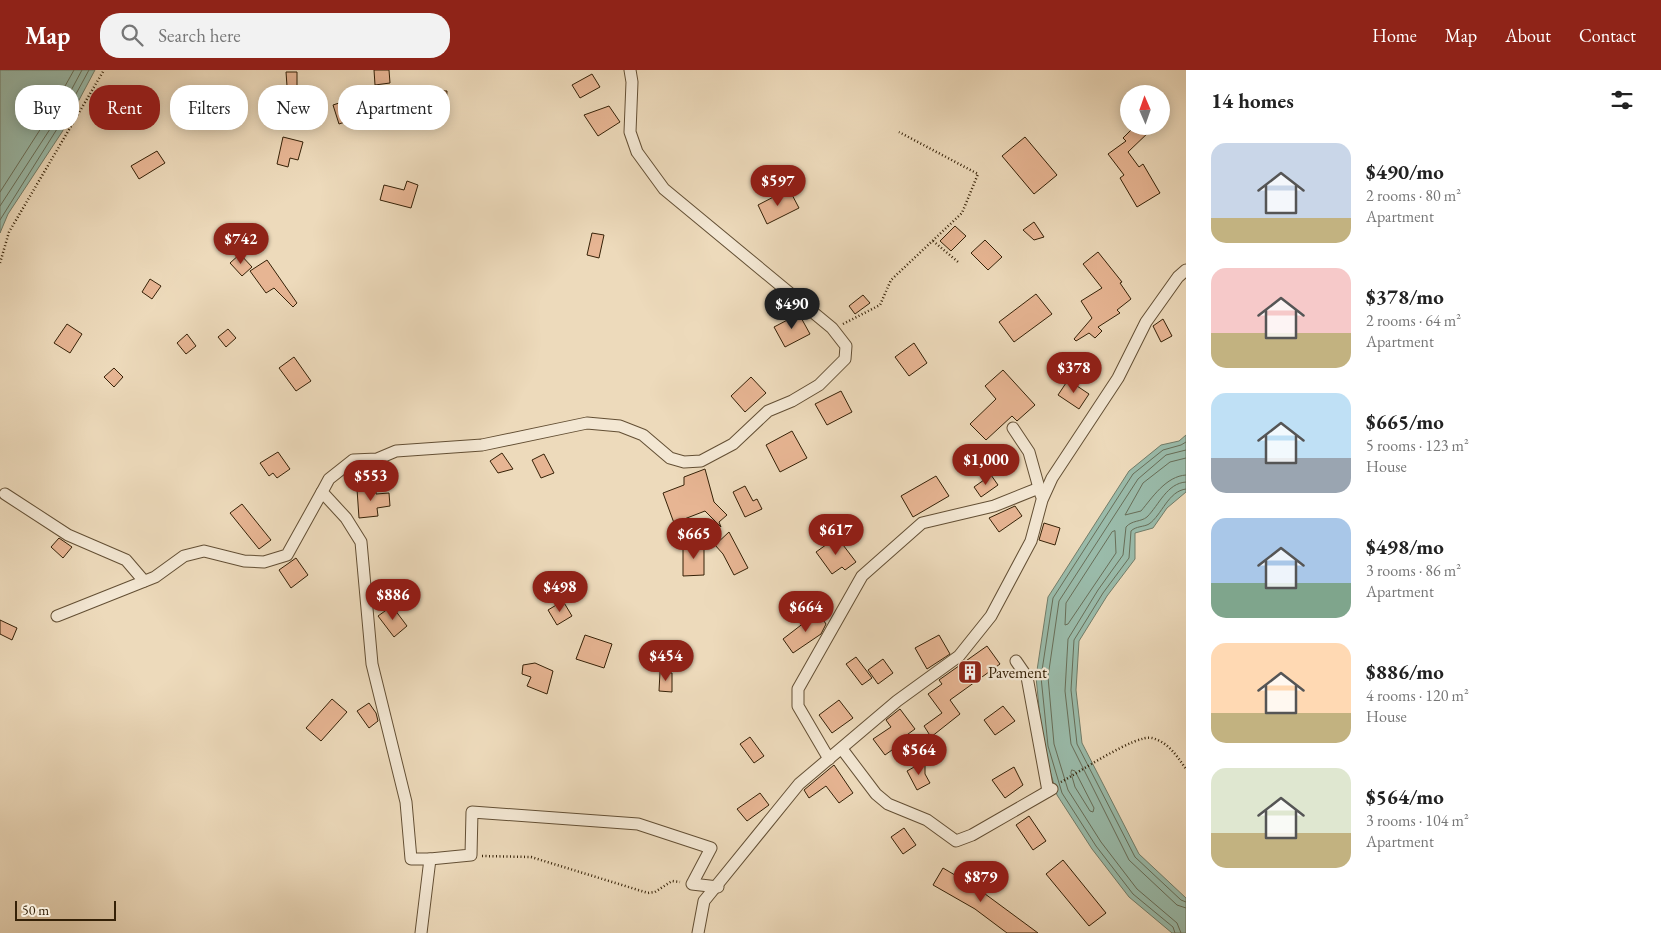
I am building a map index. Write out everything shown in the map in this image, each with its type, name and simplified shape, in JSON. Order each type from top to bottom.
[{"type":"street","points":[[57,616],[155,577],[184,556],[204,551],[254,562],[264,562],[287,555],[330,479],[353,460],[377,459],[396,451],[482,445],[587,423],[620,426],[643,435],[670,458],[684,462],[701,461],[733,444],[768,411],[792,401],[819,385],[845,359],[846,346],[832,328],[664,189],[637,152],[630,132],[632,82],[630,70]]},
{"type":"street","points":[[698,933],[704,900],[718,887],[799,784],[897,701],[959,656],[991,616],[1031,541],[1040,494],[1082,435],[1118,378],[1146,322],[1178,277],[1186,270]]},
{"type":"street","points":[[1014,428],[1029,452],[1040,494]]},
{"type":"street","points":[[322,492],[346,518],[361,542],[372,664],[406,802],[411,859],[430,860],[471,855],[472,812],[638,824],[711,848],[692,884],[718,887]]},
{"type":"street","points":[[4,494],[68,535],[126,560],[144,581]]},
{"type":"street","points":[[829,760],[798,706],[798,689],[862,576],[922,523],[1040,494]]},
{"type":"street","points":[[842,749],[876,794],[888,804],[926,820],[956,841],[972,835],[1053,788],[1027,677],[1016,661]]},
{"type":"street","points":[[422,933],[430,860]]},
{"type":"path","points":[[0,262],[9,232],[104,70]]},
{"type":"path","points":[[832,328],[880,305],[891,280],[962,213],[978,174],[899,132]]},
{"type":"path","points":[[933,241],[958,262]]},
{"type":"path","points":[[1053,788],[1129,743],[1142,738],[1151,738],[1162,742],[1174,752],[1186,769]]},
{"type":"path","points":[[471,855],[532,857],[648,893],[655,892],[672,881],[692,884]]},
{"type":"water","points":[[0,70],[95,70],[79,100],[79,85],[15,85],[15,130],[63,130],[8,214],[0,233]]},
{"type":"water","points":[[1186,435],[1186,492],[1167,508],[1153,528],[1135,533],[1135,559],[1107,596],[1079,641],[1076,690],[1082,743],[1139,854],[1186,898],[1186,933],[1172,933],[1129,897],[1092,849],[1057,795],[1043,747],[1036,677],[1048,597],[1129,471],[1161,445],[1179,441]]},
{"type":"building","points":[[374,70],[389,70],[390,83],[375,85]]},
{"type":"building","points":[[286,72],[297,72],[297,85],[287,85]]},
{"type":"building","points":[[592,74],[600,87],[580,98],[572,85]]},
{"type":"building","points":[[338,103],[338,121],[333,105]]},
{"type":"building","points":[[609,106],[620,122],[598,136],[584,115]]},
{"type":"building","points":[[1126,135],[1146,135],[1128,152],[1139,167],[1143,164],[1160,193],[1137,207],[1120,178],[1124,175],[1108,154],[1126,141],[1123,138]]},
{"type":"building","points":[[283,137],[303,142],[298,160],[290,158],[288,167],[277,164]]},
{"type":"building","points":[[1025,137],[1057,175],[1034,194],[1002,156]]},
{"type":"building","points":[[157,151],[165,163],[139,179],[131,166]]},
{"type":"building","points":[[407,181],[418,185],[411,208],[380,200],[384,185],[404,190]]},
{"type":"building","points":[[789,189],[799,208],[767,224],[758,205]]},
{"type":"building","points":[[1034,222],[1044,237],[1034,240],[1023,230]]},
{"type":"building","points":[[955,226],[966,236],[951,251],[940,241]]},
{"type":"building","points":[[592,233],[604,235],[599,258],[587,255]]},
{"type":"building","points":[[985,240],[1002,257],[988,270],[971,253]]},
{"type":"building","points":[[1098,252],[1122,282],[1120,283],[1131,299],[1117,310],[1120,313],[1098,327],[1102,331],[1095,338],[1089,333],[1076,341],[1074,339],[1092,318],[1081,301],[1102,288],[1083,264]]},
{"type":"building","points":[[240,254],[252,267],[242,276],[230,263]]},
{"type":"building","points":[[267,260],[297,303],[293,307],[274,288],[266,293],[250,271]]},
{"type":"building","points":[[150,279],[161,286],[152,299],[142,292]]},
{"type":"building","points":[[1036,294],[1052,314],[1014,342],[999,322]]},
{"type":"building","points":[[863,295],[870,303],[855,314],[849,306]]},
{"type":"building","points":[[799,314],[810,334],[785,347],[774,327]]},
{"type":"building","points":[[1163,319],[1172,336],[1161,342],[1153,326]]},
{"type":"building","points":[[67,324],[82,334],[70,353],[54,343]]},
{"type":"building","points":[[228,329],[236,338],[226,347],[218,337]]},
{"type":"building","points":[[187,334],[196,346],[186,354],[177,343]]},
{"type":"building","points":[[914,343],[927,363],[909,376],[895,357]]},
{"type":"building","points":[[294,357],[311,381],[296,391],[279,368]]},
{"type":"building","points":[[114,368],[123,377],[114,387],[104,377]]},
{"type":"building","points":[[1003,370],[1035,405],[1017,421],[1012,416],[986,440],[970,424],[996,399],[985,386]]},
{"type":"building","points":[[751,377],[766,393],[745,412],[731,396]]},
{"type":"building","points":[[1068,380],[1089,394],[1079,409],[1058,395]]},
{"type":"building","points":[[841,391],[852,412],[827,425],[815,404]]},
{"type":"building","points":[[792,431],[807,458],[780,472],[766,445]]},
{"type":"building","points":[[278,452],[290,469],[277,478],[273,473],[269,476],[260,463]]},
{"type":"building","points":[[502,453],[513,469],[498,473],[490,461]]},
{"type":"building","points":[[544,454],[554,473],[541,478],[532,460]]},
{"type":"building","points":[[705,469],[714,502],[727,515],[719,522],[721,527],[705,511],[674,523],[663,493],[684,485],[684,477]]},
{"type":"building","points":[[991,475],[998,485],[981,497],[974,487]]},
{"type":"building","points":[[936,476],[949,496],[913,517],[901,496]]},
{"type":"building","points":[[745,486],[753,501],[757,499],[762,509],[745,517],[733,492]]},
{"type":"building","points":[[376,488],[376,494],[389,493],[390,506],[377,508],[378,516],[359,518],[357,489]]},
{"type":"building","points":[[242,504],[271,540],[259,549],[230,513]]},
{"type":"building","points":[[1015,506],[1022,516],[999,532],[989,518]]},
{"type":"building","points":[[1044,523],[1060,528],[1055,545],[1039,540]]},
{"type":"building","points":[[729,532],[748,568],[734,575],[723,554],[715,545]]},
{"type":"building","points":[[837,537],[856,562],[845,570],[842,567],[832,574],[816,552]]},
{"type":"building","points":[[59,538],[72,547],[63,558],[51,547]]},
{"type":"building","points":[[704,545],[704,575],[683,576],[683,546]]},
{"type":"building","points":[[296,558],[308,575],[291,588],[279,570]]},
{"type":"building","points":[[563,601],[572,616],[557,625],[548,610]]},
{"type":"building","points":[[392,606],[407,626],[394,637],[378,616]]},
{"type":"building","points":[[818,612],[826,624],[821,634],[793,653],[783,639]]},
{"type":"building","points":[[0,620],[17,628],[12,640],[0,634]]},
{"type":"building","points":[[585,635],[612,644],[604,668],[576,659]]},
{"type":"building","points":[[939,635],[950,654],[927,669],[915,648]]},
{"type":"building","name":"Pavement","points":[[987,646],[1000,664],[950,700],[960,714],[931,737],[924,726],[942,713],[928,694],[942,684],[939,680]]},
{"type":"building","points":[[856,657],[872,678],[862,685],[846,664]]},
{"type":"building","points":[[883,659],[893,673],[878,684],[868,670]]},
{"type":"building","points":[[535,663],[553,671],[547,694],[527,686],[531,677],[522,674],[523,665]]},
{"type":"building","points":[[660,672],[672,673],[672,692],[659,691]]},
{"type":"building","points":[[332,699],[347,712],[321,741],[306,728]]},
{"type":"building","points":[[839,700],[853,718],[832,733],[819,715]]},
{"type":"building","points":[[369,703],[376,713],[378,721],[369,728],[357,711]]},
{"type":"building","points":[[1003,706],[1015,721],[995,735],[984,720]]},
{"type":"building","points":[[900,709],[915,729],[897,742],[899,745],[885,755],[873,739],[891,727],[886,720]]},
{"type":"building","points":[[750,737],[764,756],[754,763],[740,744]]},
{"type":"building","points":[[925,761],[925,774],[930,783],[917,790],[907,771]]},
{"type":"building","points":[[834,765],[853,793],[839,803],[826,786],[809,798],[804,790]]},
{"type":"building","points":[[1014,767],[1023,785],[1005,798],[992,780]]},
{"type":"building","points":[[760,793],[769,805],[747,821],[737,809]]},
{"type":"building","points":[[1029,816],[1046,841],[1033,850],[1016,825]]},
{"type":"building","points":[[904,828],[916,845],[903,854],[891,837]]},
{"type":"building","points":[[1063,860],[1106,913],[1089,926],[1046,874]]},
{"type":"building","points":[[943,868],[977,888],[1038,933],[1007,933],[975,909],[933,885]]},
{"type":"place","name":"Pavement","points":[[970,672]]}]
